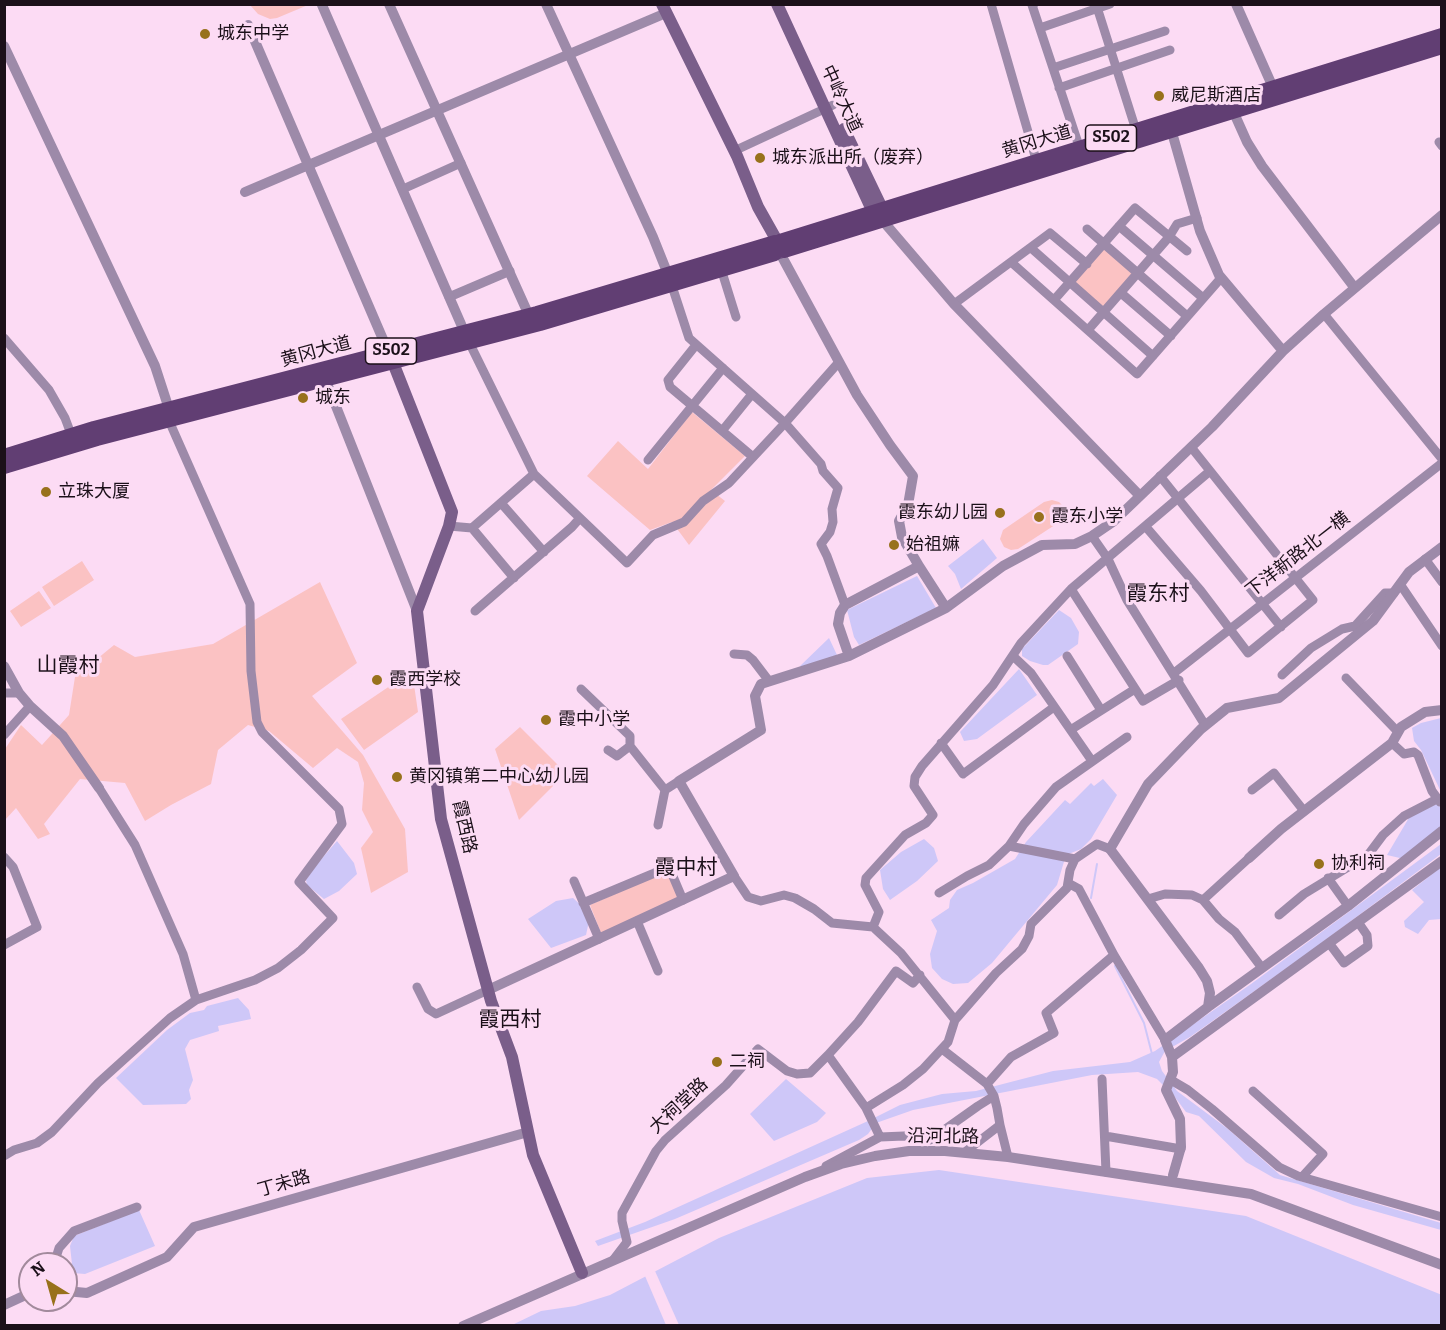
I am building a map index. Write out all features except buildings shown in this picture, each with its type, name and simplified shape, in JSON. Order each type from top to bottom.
[{"type":"main road","name":"中岭大道","points":[[777,4],[830,107]]},
{"type":"main road","name":"中岭大道","points":[[785,4],[876,208]]},
{"type":"main road","points":[[664,9],[779,248]]},
{"type":"main road","name":"黄冈大道","points":[[4,467],[97,439],[540,324],[1442,35]]},
{"type":"main road","name":"黄冈大道","points":[[4,456],[94,428],[779,248],[1442,47]]},
{"type":"main road","name":"霞西路","points":[[388,351],[452,512],[449,526],[417,611],[441,819],[488,990],[512,1057],[533,1155],[582,1273]]},
{"type":"street","points":[[389,4],[533,326]]},
{"type":"street","points":[[546,4],[667,272]]},
{"type":"street","points":[[991,4],[1035,156]]},
{"type":"street","points":[[1034,4],[1032,5],[1078,143]]},
{"type":"street","points":[[1040,28],[1110,4]]},
{"type":"street","points":[[1236,4],[1271,83]]},
{"type":"street","points":[[322,5],[464,331]]},
{"type":"street","points":[[1096,7],[1135,127]]},
{"type":"street","points":[[245,192],[569,53],[664,9]]},
{"type":"street","points":[[248,25],[388,351]]},
{"type":"street","points":[[1053,68],[1165,31]]},
{"type":"street","points":[[4,46],[155,366],[169,409]]},
{"type":"street","points":[[1059,88],[1170,50]]},
{"type":"street","points":[[734,151],[830,107]]},
{"type":"street","points":[[1234,113],[1247,142],[1262,166],[1354,287]]},
{"type":"street","points":[[1173,136],[1200,231],[1221,278],[1283,351]]},
{"type":"street","points":[[403,189],[462,163]]},
{"type":"street","points":[[1054,300],[1135,208],[1186,251]]},
{"type":"street","points":[[658,825],[665,790],[761,730],[754,696],[760,684],[849,656],[946,608],[1002,566],[1042,545],[1075,544],[1114,521],[1191,447],[1283,351],[1354,287],[1442,215]]},
{"type":"street","points":[[1088,330],[1154,256],[1178,224],[1197,219]]},
{"type":"street","points":[[883,221],[954,304],[1140,496]]},
{"type":"street","points":[[1119,226],[1203,298]]},
{"type":"street","points":[[1087,229],[1187,316]]},
{"type":"street","points":[[954,304],[1050,233],[1087,264]]},
{"type":"street","points":[[779,248],[857,395],[913,476],[908,505],[899,521],[902,537],[946,608]]},
{"type":"street","points":[[1030,248],[1153,356]]},
{"type":"street","points":[[1011,262],[1137,374],[1221,278]]},
{"type":"street","points":[[449,297],[510,271]]},
{"type":"street","points":[[722,272],[736,317]]},
{"type":"street","points":[[672,286],[689,338],[786,423],[838,488],[832,509],[833,522],[830,532],[821,544],[845,605]]},
{"type":"street","points":[[1121,293],[1171,336]]},
{"type":"street","points":[[1324,314],[1442,461]]},
{"type":"street","points":[[4,338],[50,390],[71,434]]},
{"type":"street","points":[[470,344],[534,474],[627,562],[653,535],[684,522],[703,501],[729,483],[786,423],[839,362]]},
{"type":"street","points":[[696,345],[669,380],[670,387],[753,457]]},
{"type":"street","points":[[648,460],[723,368]]},
{"type":"street","points":[[326,381],[417,611]]},
{"type":"street","points":[[723,430],[752,394]]},
{"type":"street","points":[[4,1156],[14,1150],[37,1143],[52,1132],[98,1083],[146,1038],[196,1000],[255,980],[278,968],[301,950],[333,918],[300,882],[342,824],[339,809],[262,732],[257,722],[251,671],[250,604],[170,423]]},
{"type":"street","points":[[1146,527],[1201,591],[1248,653],[1314,600],[1191,447]]},
{"type":"street","name":"下洋新路北一横","points":[[1135,689],[1143,701],[1146,700],[1442,461]]},
{"type":"street","points":[[873,927],[879,912],[865,885],[866,878],[905,834],[926,823],[933,816],[914,786],[915,777],[941,743],[993,685],[1021,643],[1071,590],[1210,471]]},
{"type":"street","points":[[472,528],[534,474]]},
{"type":"street","points":[[1160,476],[1281,627]]},
{"type":"street","points":[[501,503],[544,552]]},
{"type":"street","points":[[475,611],[514,579],[580,518]]},
{"type":"street","points":[[449,526],[472,528],[514,579]]},
{"type":"street","points":[[1092,536],[1108,559],[1127,600],[1177,676],[1205,724]]},
{"type":"street","points":[[1110,849],[1148,784],[1205,724],[1227,708],[1279,698],[1373,621],[1409,572],[1442,547]]},
{"type":"street","points":[[1425,559],[1442,582]]},
{"type":"street","points":[[849,656],[838,624],[840,613],[845,605],[919,566]]},
{"type":"street","points":[[1397,588],[1442,646]]},
{"type":"street","points":[[1282,675],[1311,648],[1342,629],[1355,626],[1385,593],[1397,588]]},
{"type":"street","points":[[1071,590],[1135,689],[1071,729]]},
{"type":"street","points":[[734,654],[747,655],[769,681]]},
{"type":"street","points":[[1012,656],[1031,673],[1092,761]]},
{"type":"street","points":[[1067,656],[1101,710]]},
{"type":"street","points":[[4,666],[19,693],[63,736],[135,845],[183,954],[196,1000]]},
{"type":"street","points":[[1346,678],[1398,732]]},
{"type":"street","points":[[581,689],[630,736],[630,746],[665,790]]},
{"type":"street","points":[[4,693],[19,693]]},
{"type":"street","points":[[4,735],[30,706]]},
{"type":"street","points":[[941,743],[963,774],[1054,707]]},
{"type":"street","points":[[1203,900],[1304,811],[1392,743],[1401,727],[1425,712],[1442,710]]},
{"type":"street","points":[[939,893],[989,866],[1009,846],[1024,824],[1056,787],[1127,737]]},
{"type":"street","points":[[1279,915],[1304,894],[1368,855],[1383,835],[1404,816],[1439,801],[1418,755],[1414,752],[1404,754],[1392,743]]},
{"type":"street","points":[[608,750],[616,756],[630,746]]},
{"type":"street","points":[[1252,790],[1274,773],[1304,811]]},
{"type":"street","points":[[679,781],[748,897],[760,901],[784,895],[795,898],[814,909],[832,923],[873,927],[896,947],[955,1020]]},
{"type":"street","points":[[1165,1040],[1348,906],[1442,831]]},
{"type":"street","points":[[866,1108],[903,1085],[923,1069],[942,1049],[948,1042],[955,1020],[996,973],[1022,949],[1029,936],[1031,924],[1067,888],[1070,870],[1075,859],[1098,844],[1110,849],[1207,981],[1210,993],[1208,1007]]},
{"type":"street","points":[[1009,846],[1075,859]]},
{"type":"street","points":[[4,857],[13,867],[37,927],[4,945]]},
{"type":"street","points":[[1172,1057],[1442,861]]},
{"type":"street","points":[[583,903],[669,867],[683,900]]},
{"type":"street","points":[[417,987],[429,1009],[436,1014],[734,876]]},
{"type":"street","points":[[1328,878],[1348,906]]},
{"type":"street","points":[[574,881],[599,939]]},
{"type":"street","points":[[1068,883],[1079,889],[1114,955],[1165,1040],[1172,1057],[1173,1072],[1168,1085],[1180,1119],[1181,1149],[1173,1175]]},
{"type":"street","points":[[1148,899],[1165,894],[1192,895],[1203,900],[1219,919],[1235,932],[1262,968]]},
{"type":"street","points":[[637,921],[658,971]]},
{"type":"street","points":[[1329,943],[1344,963],[1368,946],[1367,935],[1358,921]]},
{"type":"street","points":[[806,1177],[880,1137],[904,1136],[930,1140],[978,1106],[1011,1058],[1054,1033],[1046,1013],[1114,955]]},
{"type":"street","points":[[880,1137],[866,1108],[828,1055],[858,1022],[896,971],[913,983],[920,975]]},
{"type":"street","name":"大祠堂路","points":[[614,1259],[627,1242],[622,1213],[656,1151],[665,1140],[726,1085],[758,1049],[787,1071],[797,1074],[810,1073],[828,1055]]},
{"type":"street","points":[[942,1049],[990,1091],[1008,1157]]},
{"type":"street","points":[[1102,1079],[1106,1172]]},
{"type":"street","points":[[1168,1085],[1188,1090],[1279,1167],[1302,1177],[1442,1217]]},
{"type":"street","points":[[1253,1090],[1323,1154],[1302,1177]]},
{"type":"street","points":[[965,1152],[1000,1125]]},
{"type":"street","name":"丁未路","points":[[78,1292],[87,1293],[167,1257],[194,1227],[528,1132]]},
{"type":"street","points":[[1105,1136],[1181,1149]]},
{"type":"street","name":"沿河北路","points":[[463,1326],[806,1177],[841,1164],[909,1151],[965,1152],[1008,1157],[1251,1194],[1442,1265]]},
{"type":"street","points":[[58,1252],[74,1231],[137,1206]]},
{"type":"street","points":[[4,1305],[18,1299]]},
{"type":"shaded area","points":[[250,5],[308,5],[270,19],[258,14]]},
{"type":"shaded area","points":[[1104,244],[1138,273],[1104,313],[1069,283]]},
{"type":"shaded area","points":[[692,412],[745,456],[711,490],[725,501],[689,545],[672,522],[650,530],[587,476],[618,441],[648,469]]},
{"type":"shaded area","points":[[1052,500],[1063,506],[1064,514],[1061,521],[1018,549],[1011,550],[1004,547],[1000,539],[1003,530],[1044,502]]},
{"type":"shaded area","points":[[983,539],[997,558],[961,589],[955,574],[948,566]]},
{"type":"shaded area","points":[[82,561],[94,580],[54,606],[42,587]]},
{"type":"shaded area","points":[[917,576],[936,608],[859,645],[854,637],[847,610]]},
{"type":"shaded area","points":[[320,582],[357,663],[312,696],[363,755],[405,829],[408,872],[371,893],[361,848],[373,832],[362,810],[364,783],[358,762],[337,748],[313,768],[269,731],[248,725],[218,750],[211,784],[145,821],[125,783],[80,779],[44,824],[50,834],[38,839],[16,808],[5,820],[5,749],[21,725],[42,745],[69,715],[75,677],[114,645],[135,657],[213,644]]},
{"type":"shaded area","points":[[39,591],[51,608],[21,627],[10,611]]},
{"type":"shaded area","points":[[1059,610],[1071,618],[1079,632],[1078,644],[1048,665],[1030,661],[1022,656],[1022,649]]},
{"type":"shaded area","points":[[829,638],[837,655],[809,667],[800,666]]},
{"type":"shaded area","points":[[1019,669],[1037,695],[977,739],[964,741],[960,732]]},
{"type":"shaded area","points":[[412,671],[418,712],[364,750],[341,719]]},
{"type":"shaded area","points":[[1442,718],[1441,792],[1421,750],[1414,741],[1412,728],[1421,723]]},
{"type":"shaded area","points":[[520,727],[566,773],[519,820],[495,749]]},
{"type":"shaded area","points":[[1103,779],[1117,795],[1091,839],[1081,849],[1066,855],[1057,885],[992,963],[968,983],[953,984],[942,979],[932,968],[930,954],[937,931],[931,920],[949,908],[950,900],[957,890],[1015,859],[1026,842],[1065,800],[1070,804],[1091,783],[1094,786]]},
{"type":"shaded area","points":[[1437,804],[1441,808],[1441,829],[1404,859],[1387,855],[1410,816]]},
{"type":"shaded area","points":[[924,839],[934,848],[938,861],[917,881],[890,900],[883,889],[880,870],[901,852]]},
{"type":"shaded area","points":[[337,841],[354,863],[357,874],[339,891],[324,899],[307,885],[306,880]]},
{"type":"shaded area","points":[[1441,844],[1441,854],[1312,950],[1190,1037],[1165,1051],[1159,1062],[1162,1071],[1177,1091],[1228,1129],[1280,1175],[1441,1223],[1441,1230],[1353,1205],[1298,1184],[1274,1178],[1246,1162],[1199,1116],[1186,1112],[1157,1079],[1138,1072],[1092,1075],[913,1110],[876,1123],[868,1134],[859,1140],[675,1219],[598,1246],[595,1241],[645,1222],[900,1105],[942,1094],[976,1091],[1053,1071],[1130,1062],[1155,1051],[1251,984]]},
{"type":"shaded area","points":[[1441,867],[1441,919],[1429,920],[1418,934],[1405,927],[1404,921],[1424,902],[1412,890]]},
{"type":"shaded area","points":[[667,871],[679,898],[601,933],[590,905]]},
{"type":"shaded area","points":[[573,898],[582,906],[589,921],[586,935],[551,948],[528,919],[556,901]]},
{"type":"shaded area","points":[[238,998],[249,1010],[251,1019],[218,1026],[219,1031],[190,1040],[185,1049],[193,1080],[189,1090],[191,1099],[186,1104],[143,1105],[116,1078],[167,1030],[190,1013]]},
{"type":"shaded area","points":[[786,1079],[826,1113],[817,1122],[774,1141],[750,1114]]},
{"type":"shaded area","points":[[939,1170],[1246,1216],[1442,1295],[1441,1326],[510,1326],[541,1311],[575,1306],[610,1295],[719,1238],[867,1178]]},
{"type":"shaded area","points":[[139,1210],[155,1246],[85,1274],[78,1273],[78,1252],[71,1252],[70,1246],[74,1236]]},
{"type":"pier","points":[[655,1271],[679,1325],[666,1325],[645,1276]]},
{"type":"waterway","points":[[1091,898],[1097,864]]},
{"type":"waterway","points":[[1115,966],[1144,1023],[1152,1054]]},
{"type":"place","name":"城东中学","points":[[205,34]]},
{"type":"place","name":"威尼斯酒店","points":[[1159,96]]},
{"type":"place","name":"城东派出所（废弃）","points":[[760,158]]},
{"type":"place","name":"城东","points":[[303,398]]},
{"type":"place","name":"立珠大厦","points":[[46,492]]},
{"type":"place","name":"霞东幼儿园","points":[[1000,513]]},
{"type":"place","name":"霞东小学","points":[[1039,517]]},
{"type":"place","name":"始祖嫲","points":[[894,545]]},
{"type":"place","name":"霞西学校","points":[[377,680]]},
{"type":"place","name":"霞中小学","points":[[546,720]]},
{"type":"place","name":"黄冈镇第二中心幼儿园","points":[[397,777]]},
{"type":"place","name":"协利祠","points":[[1319,864]]},
{"type":"place","name":"二祠","points":[[717,1062]]},
{"type":"district","name":"霞东村","points":[[1158,594]]},
{"type":"district","name":"山霞村","points":[[68,666]]},
{"type":"district","name":"霞中村","points":[[686,868]]},
{"type":"district","name":"霞西村","points":[[510,1020]]}]
